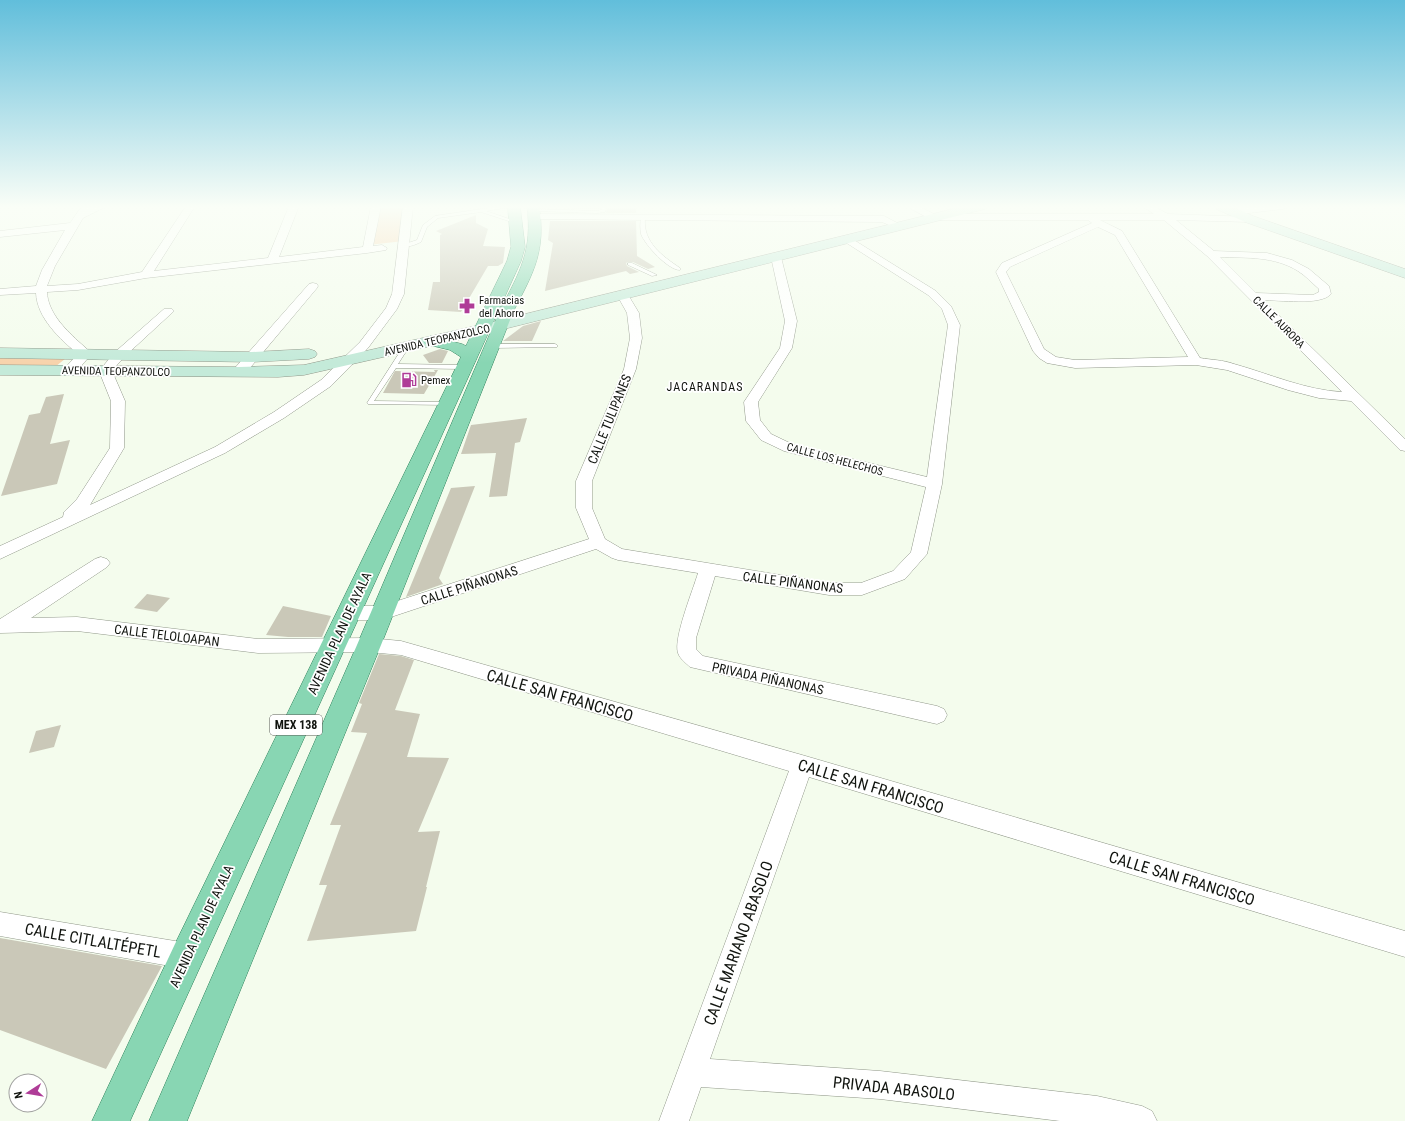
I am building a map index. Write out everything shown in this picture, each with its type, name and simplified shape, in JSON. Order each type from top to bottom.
[{"type":"main road","name":"AVENIDA PLAN DE AYALA","points":[[168,1121],[382,613],[515,258]]},
{"type":"main road","name":"AVENIDA PLAN DE AYALA","points":[[112,1121],[187,956],[447,404],[532,258]]},
{"type":"main road","name":"AVENIDA TEOPANZOLCO","points":[[0,353],[252,357],[287,356],[364,345],[486,336],[654,274],[721,258]]},
{"type":"main road","name":"AVENIDA TEOPANZOLCO","points":[[0,370],[239,372],[304,370],[350,361],[431,341],[486,336],[623,295],[771,258]]},
{"type":"main road","points":[[1361,258],[1405,274]]},
{"type":"main road","points":[[697,264],[709,273]]},
{"type":"main road","points":[[431,341],[456,347],[486,336]]},
{"type":"street","points":[[54,258],[48,268],[41,290],[43,302],[51,318],[64,335],[84,354],[68,371]]},
{"type":"street","points":[[146,275],[157,258]]},
{"type":"street","points":[[0,292],[78,287],[146,275],[288,258]]},
{"type":"street","points":[[0,553],[220,450],[292,406],[326,383],[350,361],[391,309],[398,294],[402,258]]},
{"type":"street","name":"CALLE LOS HELECHOS","points":[[776,258],[791,321],[786,348],[751,402],[753,421],[766,437],[789,448],[934,484]]},
{"type":"street","name":"CALLE PIÑANONAS","points":[[348,613],[382,613],[598,542],[618,554],[829,589],[862,589],[899,575],[919,554],[934,484],[954,325],[947,308],[932,294],[877,258]]},
{"type":"street","points":[[1019,258],[1006,265],[1002,272],[1039,351],[1046,359],[1069,363],[1196,361],[1229,366],[1293,387],[1324,394],[1354,396]]},
{"type":"street","points":[[1134,258],[1196,361]]},
{"type":"street","name":"CALLE AURORA","points":[[1215,258],[1405,447]]},
{"type":"street","points":[[1253,296],[1314,298],[1325,294],[1325,288],[1299,267],[1275,258]]},
{"type":"street","points":[[239,372],[313,286]]},
{"type":"street","name":"CALLE TULIPANES","points":[[598,542],[584,508],[584,481],[630,370],[636,338],[633,313],[623,295]]},
{"type":"street","points":[[62,523],[83,503],[117,448],[118,401],[105,371],[119,355],[168,311]]},
{"type":"street","points":[[4,626],[100,564]]},
{"type":"street","name":"PRIVADA PIÑANONAS","points":[[708,570],[687,638],[687,652],[697,662],[937,715]]},
{"type":"street","name":"CALLE TELOLOAPAN","points":[[4,626],[77,624],[258,646],[334,645]]},
{"type":"street","name":"CALLE SAN FRANCISCO","points":[[334,645],[369,645],[400,648],[802,765],[1405,944]]},
{"type":"street","name":"CALLE MARIANO ABASOLO","points":[[674,1121],[802,765]]},
{"type":"street","name":"CALLE CITLALTÉPETL","points":[[0,924],[187,956]]},
{"type":"street","name":"PRIVADA ABASOLO","points":[[691,1072],[880,1085],[1097,1111],[1142,1121]]},
{"type":"lane","points":[[666,258],[678,268]]},
{"type":"lane","points":[[630,264],[654,274]]},
{"type":"lane","points":[[394,366],[486,336],[555,346]]},
{"type":"lane","points":[[406,347],[370,403],[447,404]]},
{"type":"shaded area","points":[[0,353],[71,354],[50,371],[0,370]]},
{"type":"building","points":[[440,258],[504,258],[503,263],[498,266],[488,266],[461,312],[428,310],[433,282],[440,282]]},
{"type":"building","points":[[550,258],[641,258],[655,267],[648,269],[633,262],[628,262],[626,263],[627,266],[639,272],[630,274],[626,271],[545,291]]},
{"type":"building","points":[[541,321],[532,341],[503,341],[523,326]]},
{"type":"building","points":[[440,349],[448,351],[442,363],[429,363],[423,355]]},
{"type":"building","points":[[434,370],[438,370],[424,394],[383,393],[395,371],[435,372]]},
{"type":"building","points":[[64,394],[50,444],[70,440],[57,484],[1,496],[29,415],[40,413],[46,397]]},
{"type":"building","points":[[527,418],[520,442],[515,443],[507,496],[489,497],[496,453],[461,454],[471,425]]},
{"type":"building","points":[[475,486],[439,578],[443,584],[406,597],[451,488]]},
{"type":"building","points":[[147,594],[170,598],[157,612],[134,608]]},
{"type":"building","points":[[283,606],[331,616],[322,637],[288,637],[266,635]]},
{"type":"building","points":[[379,654],[401,656],[414,660],[395,710],[420,714],[407,757],[449,758],[418,832],[440,831],[416,931],[307,941],[327,885],[319,885],[341,825],[330,825],[367,733],[351,732],[362,704],[359,703]]},
{"type":"building","points":[[61,725],[54,747],[29,753],[36,731]]},
{"type":"building","points":[[0,938],[162,966],[106,1069],[0,1030]]},
{"type":"place","name":"Farmacias del Ahorro","points":[[467,306]]},
{"type":"place","name":"Pemex","points":[[409,380]]},
{"type":"district","name":"JACARANDAS","points":[[705,387]]}]
